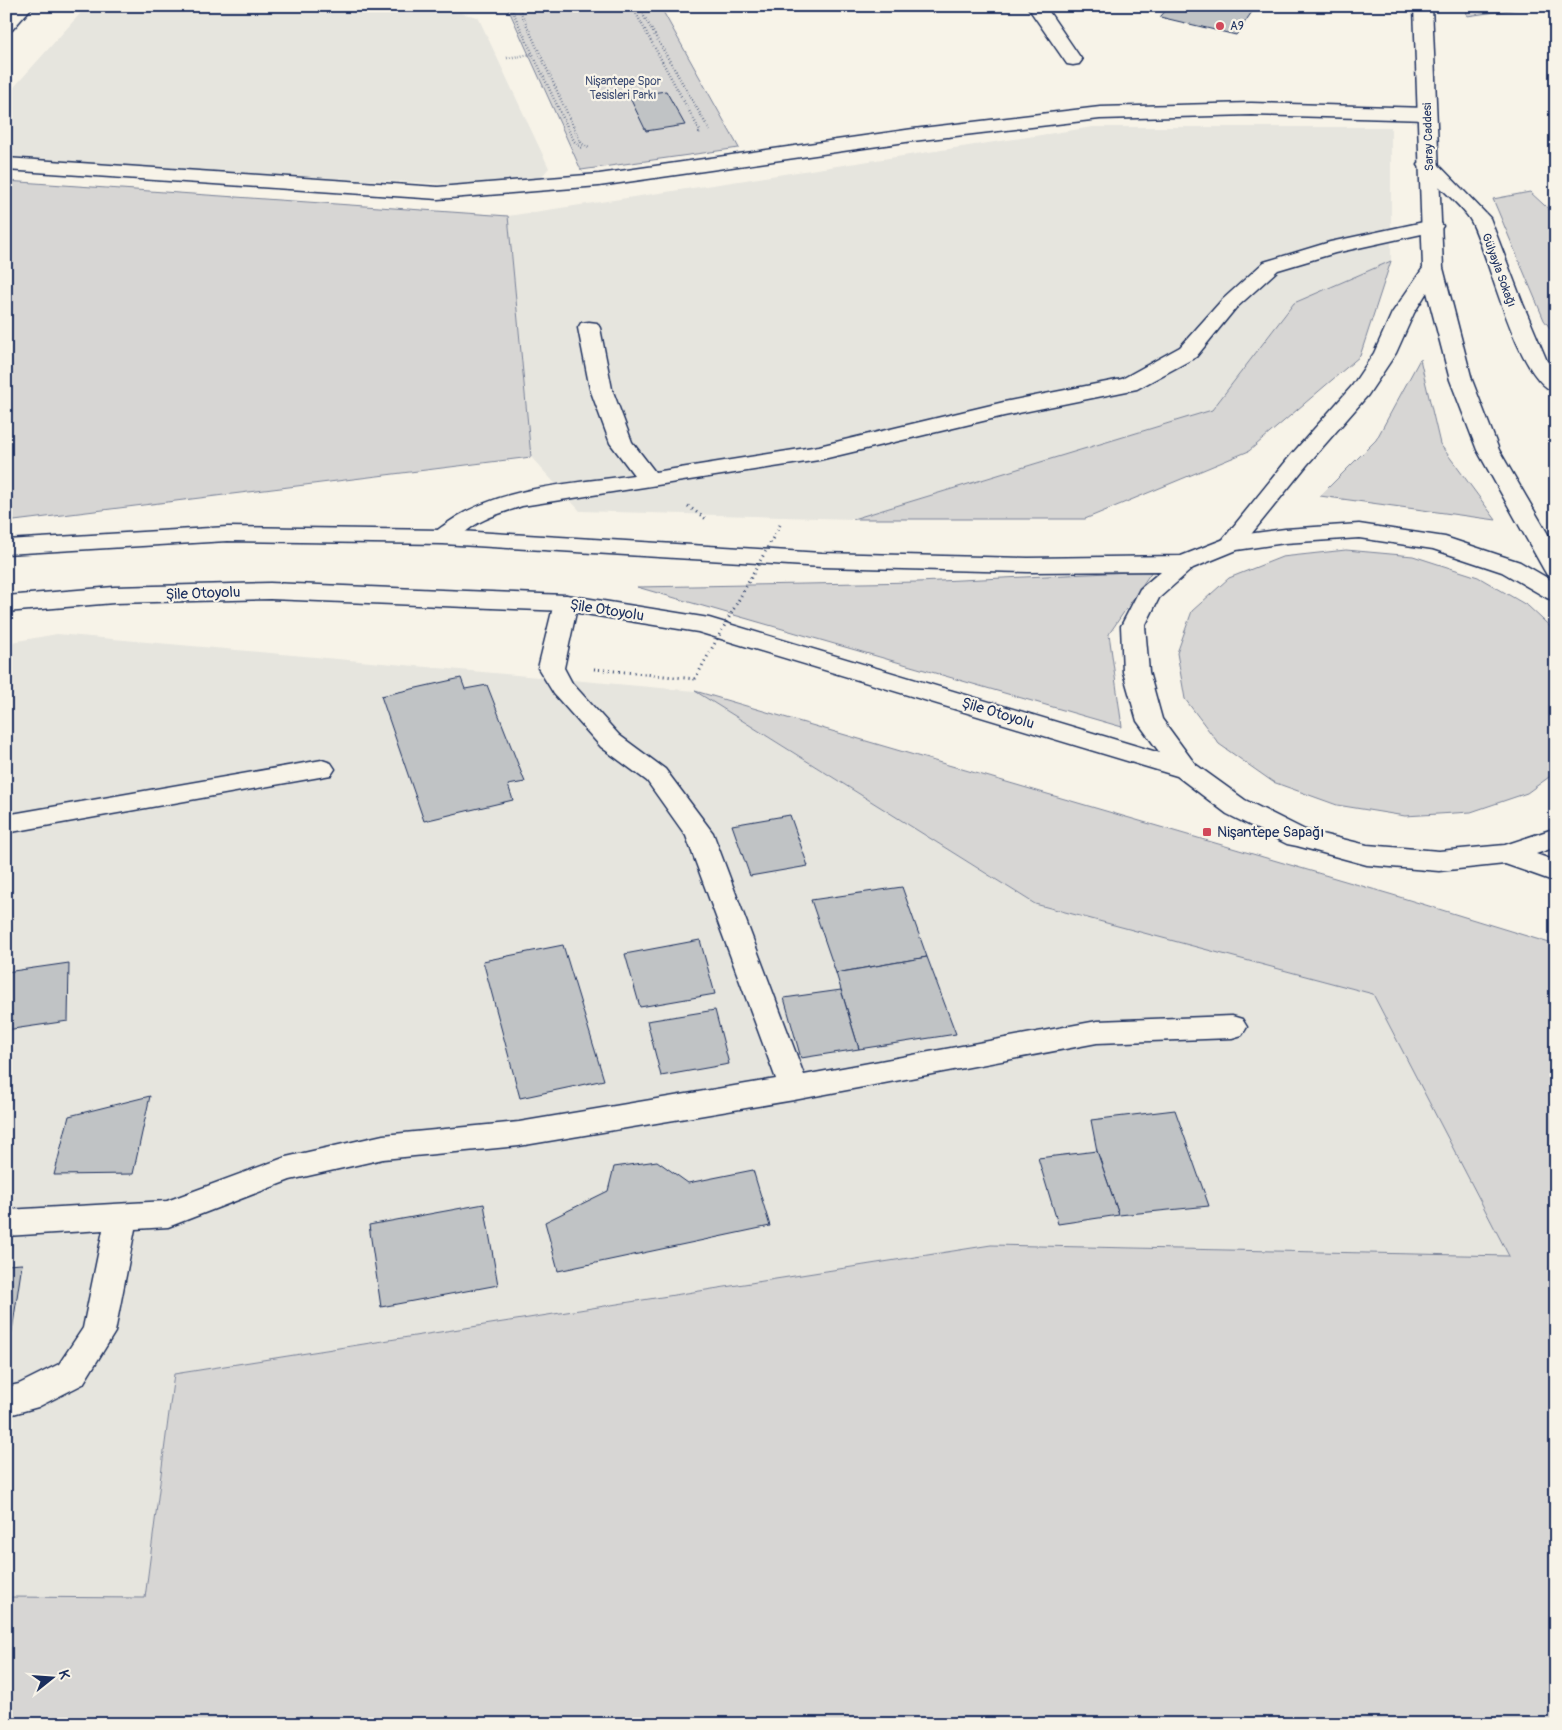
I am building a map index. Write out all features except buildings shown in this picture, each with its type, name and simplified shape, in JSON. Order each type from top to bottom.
[{"type":"main road","points":[[6,26],[24,6]]},
{"type":"main road","points":[[1036,6],[1073,60]]},
{"type":"main road","name":"Saray Caddesi","points":[[1423,6],[1428,165],[1433,226],[1433,268],[1440,302],[1461,380],[1488,450],[1556,570]]},
{"type":"main road","points":[[6,164],[438,193],[599,180],[913,135],[1100,113],[1251,109],[1427,114]]},
{"type":"main road","name":"Gülyayla Sokağı","points":[[1428,165],[1480,218],[1512,304],[1537,363],[1556,385]]},
{"type":"main road","points":[[443,537],[472,517],[517,500],[819,453],[1004,409],[1129,384],[1188,352],[1228,305],[1271,266],[1330,248],[1433,226]]},
{"type":"main road","points":[[1232,543],[1299,460],[1360,390],[1384,353],[1403,313],[1433,268]]},
{"type":"main road","points":[[589,328],[602,389],[621,442],[649,479]]},
{"type":"main road","points":[[1556,593],[1511,566],[1437,542],[1359,531],[1284,536],[1232,543],[1184,563],[1149,594],[1133,626],[1136,672],[1150,722],[1186,770],[1236,807],[1297,837],[1367,855],[1439,861],[1507,854],[1556,837]]},
{"type":"main road","points":[[6,547],[227,534],[443,537],[822,560],[1028,564],[1184,563]]},
{"type":"main road","name":"Şile Otoyolu","points":[[6,604],[114,595],[270,591],[566,603],[700,624],[1186,770]]},
{"type":"main road","points":[[566,603],[551,668],[563,688],[610,741],[656,775],[699,834],[794,1088]]},
{"type":"main road","points":[[6,824],[322,769]]},
{"type":"main road","points":[[1507,854],[1556,872]]},
{"type":"main road","points":[[6,1223],[168,1214],[286,1169],[383,1147],[519,1134],[794,1088],[1097,1032],[1232,1027]]},
{"type":"main road","points":[[6,1402],[26,1397],[71,1374],[99,1332],[122,1216]]},
{"type":"path","points":[[510,6],[574,141],[581,149],[588,152]]},
{"type":"path","points":[[518,6],[582,144],[596,149]]},
{"type":"path","points":[[632,6],[700,131],[695,135]]},
{"type":"path","points":[[638,6],[710,130],[710,135]]},
{"type":"path","points":[[507,58],[539,53]]},
{"type":"path","points":[[598,668],[695,679],[780,525]]},
{"type":"shaded area","points":[[87,6],[393,6],[451,11],[478,17],[549,168],[537,182],[483,186],[6,161],[6,96]]},
{"type":"shaded area","points":[[1093,127],[1391,127],[1391,261],[1294,303],[1212,410],[853,519],[580,511],[531,457],[508,216]]},
{"type":"shaded area","points":[[57,634],[695,691],[1035,904],[1373,994],[1509,1256],[991,1245],[174,1374],[145,1599],[6,1597],[6,643]]},
{"type":"green space","name":"Nişantepe Spor Tesisleri Parkı","points":[[507,6],[660,6],[739,148],[581,170]]},
{"type":"green space","points":[[1466,6],[1539,6],[1467,16]]},
{"type":"green space","points":[[6,181],[508,216],[531,457],[6,522]]},
{"type":"green space","points":[[1530,192],[1556,216],[1556,336],[1544,320],[1493,199]]},
{"type":"green space","points":[[1391,261],[1360,356],[1249,451],[1085,519],[853,519],[1212,410],[1294,303]]},
{"type":"green space","points":[[1420,359],[1440,444],[1496,520],[1320,496],[1376,440]]},
{"type":"green space","points":[[1346,550],[1413,556],[1478,577],[1528,606],[1556,632],[1556,772],[1527,793],[1471,812],[1405,816],[1337,805],[1273,782],[1219,744],[1185,699],[1177,653],[1192,611],[1229,578],[1282,557]]},
{"type":"green space","points":[[1152,571],[1109,634],[1122,727],[637,587],[918,582]]},
{"type":"green space","points":[[695,691],[1393,895],[1556,945],[1556,1724],[6,1724],[6,1597],[145,1598],[174,1374],[991,1245],[1509,1256],[1373,994],[1035,904]]},
{"type":"place","name":"A9","points":[[1220,26]]},
{"type":"place","name":"Nişantepe Sapağı","points":[[1207,832]]}]
